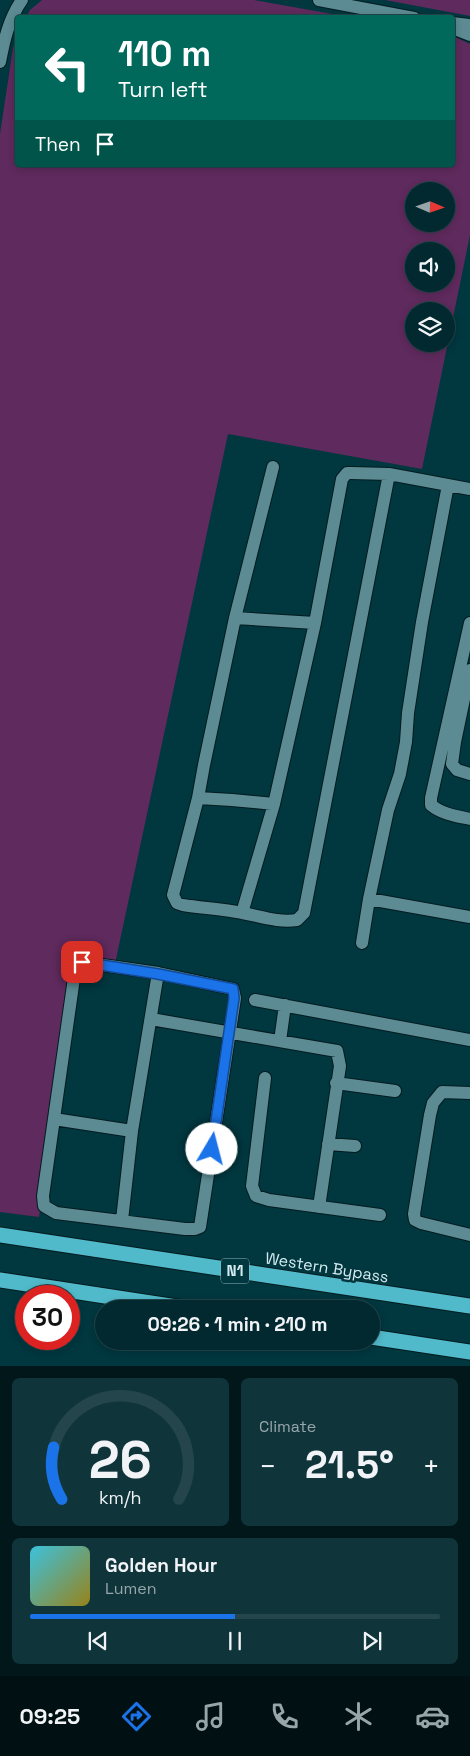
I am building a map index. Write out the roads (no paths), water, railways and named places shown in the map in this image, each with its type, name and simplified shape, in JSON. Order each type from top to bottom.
[{"type":"highway","name":"Western Bypass","points":[[0,1235],[470,1306]]},
{"type":"highway","points":[[0,1280],[131,1300]]},
{"type":"highway","points":[[380,1338],[470,1352]]},
{"type":"street","points":[[0,62],[8,30],[22,0]]},
{"type":"street","points":[[319,0],[398,15]]},
{"type":"street","points":[[455,23],[470,25]]},
{"type":"street","points":[[455,29],[470,36]]},
{"type":"street","points":[[273,467],[235,618],[198,798],[174,899],[177,903],[183,905],[291,921],[297,920],[304,913],[389,474]]},
{"type":"street","points":[[242,913],[274,804],[315,623],[342,479],[347,473],[389,474],[470,489]]},
{"type":"street","points":[[362,943],[369,899],[388,810],[400,774],[422,622],[448,485]]},
{"type":"street","points":[[235,618],[315,623]]},
{"type":"street","points":[[470,623],[430,798],[431,805],[445,813],[470,819]]},
{"type":"street","points":[[470,670],[452,764],[457,770],[470,774]]},
{"type":"street","points":[[198,798],[274,804]]},
{"type":"street","points":[[369,899],[470,918]]},
{"type":"street","points":[[88,962],[158,974],[233,989],[234,998],[200,1227],[185,1229],[56,1213],[44,1206],[43,1196],[75,971],[78,963],[88,962]]},
{"type":"street","points":[[122,1220],[132,1130],[158,974]]},
{"type":"street","points":[[256,1000],[470,1040]]},
{"type":"street","points":[[280,1041],[285,1006]]},
{"type":"street","points":[[151,1019],[337,1051],[340,1066],[319,1207]]},
{"type":"street","points":[[265,1078],[252,1186],[256,1196],[265,1200],[380,1216]]},
{"type":"street","points":[[336,1083],[395,1090]]},
{"type":"street","points":[[470,1093],[442,1092],[433,1103],[414,1214],[415,1220],[421,1224],[470,1235]]},
{"type":"street","points":[[54,1119],[132,1130]]},
{"type":"street","points":[[328,1144],[355,1146]]}]
